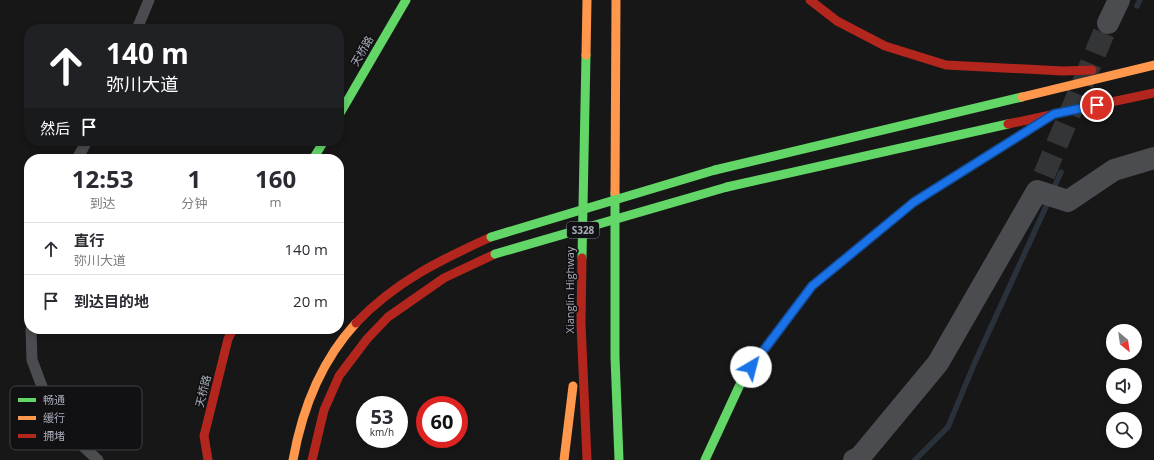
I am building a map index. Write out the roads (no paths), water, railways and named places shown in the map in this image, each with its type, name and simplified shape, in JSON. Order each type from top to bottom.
[{"type":"main road","name":"天桥路","points":[[344,106],[406,0]]},
{"type":"main road","name":"Xianglin Highway","points":[[587,0],[582,323],[587,460]]},
{"type":"main road","points":[[616,0],[615,357],[619,460]]},
{"type":"main road","points":[[810,0],[838,21],[885,46],[946,64],[1063,71],[1152,66]]},
{"type":"main road","points":[[293,460],[305,409],[323,369],[337,346],[360,319],[387,294],[448,256],[491,237],[715,170],[1152,66]]},
{"type":"main road","points":[[312,460],[324,410],[339,376],[367,339],[388,317],[444,278],[495,254],[727,187],[1154,93]]},
{"type":"main road","points":[[705,460],[743,378],[812,286],[914,202],[1054,114]]},
{"type":"main road","points":[[564,460],[582,323]]},
{"type":"main road","name":"天桥路","points":[[208,460],[204,436],[230,334]]},
{"type":"street","points":[[1108,23],[1119,0]]},
{"type":"street","points":[[854,460],[860,457],[938,363],[1040,186],[1063,200],[1068,201],[1114,170],[1154,158]]},
{"type":"lane","points":[[139,24],[148,0]]},
{"type":"lane","points":[[31,334],[32,360],[42,386]]},
{"type":"lane","points":[[87,450],[98,460]]},
{"type":"waterway","points":[[1137,6],[1140,0]]},
{"type":"waterway","points":[[1052,192],[1061,172]]},
{"type":"waterway","points":[[915,460],[948,427],[975,362],[1049,200]]},
{"type":"tunnel","points":[[1044,175],[1108,23]]}]
